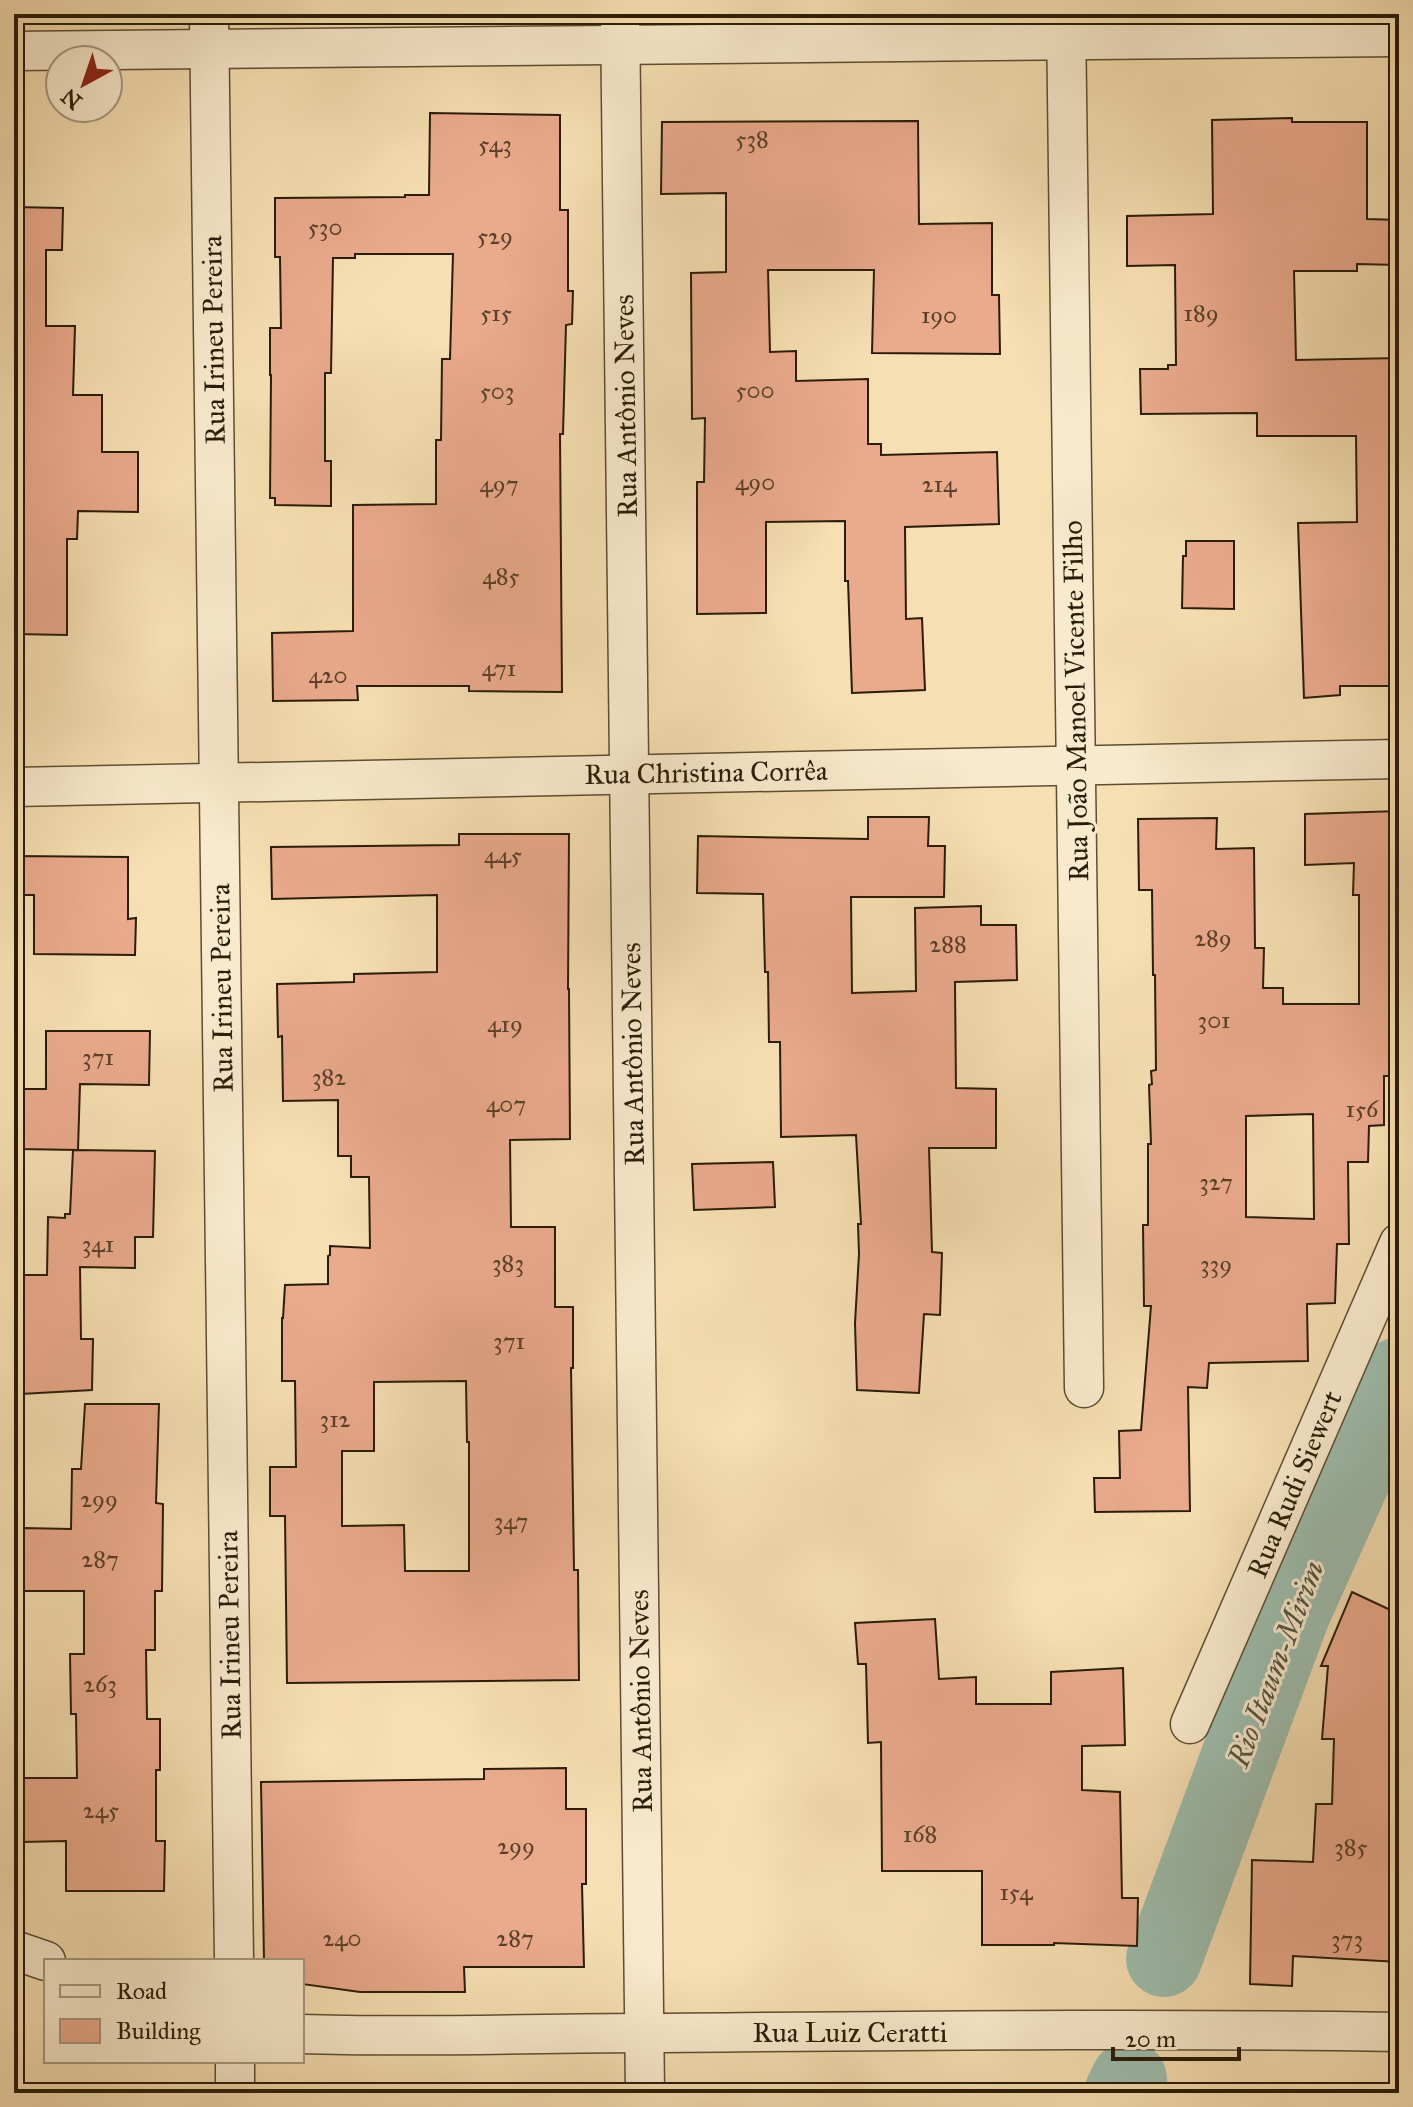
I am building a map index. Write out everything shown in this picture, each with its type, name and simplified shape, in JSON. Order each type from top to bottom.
[{"type":"street","points":[[14,51],[209,32],[1066,27],[1399,37]]},
{"type":"street","name":"Rua João Manoel Vicente Filho","points":[[1066,27],[1084,1388]]},
{"type":"street","name":"Rua Antônio Neves","points":[[621,29],[645,2093]]},
{"type":"street","name":"Rua Irineu Pereira","points":[[209,32],[234,1959]]},
{"type":"street","name":"Rua Christina Corrêa","points":[[14,787],[1399,759]]},
{"type":"street","name":"Rua Rudi Siewert","points":[[1190,1724],[1399,1243]]},
{"type":"street","points":[[14,1950],[44,1960]]},
{"type":"street","name":"Rua Luiz Ceratti","points":[[304,2034],[371,2037],[1221,2029],[1399,2032]]},
{"type":"street","points":[[235,2063],[235,2093]]},
{"type":"building","points":[[430,113],[560,115],[560,210],[568,210],[568,291],[573,291],[572,324],[566,325],[563,434],[560,434],[562,692],[469,691],[469,686],[357,686],[358,700],[273,701],[272,633],[353,631],[353,505],[436,504],[436,440],[441,440],[442,359],[450,359],[453,254],[355,254],[355,258],[333,258],[331,373],[325,373],[325,461],[331,461],[331,506],[275,505],[275,498],[270,498],[270,328],[281,328],[280,257],[275,257],[275,198],[429,195]]},
{"type":"building","points":[[1292,118],[1292,122],[1367,122],[1367,219],[1399,220],[1399,265],[1357,264],[1357,271],[1294,271],[1296,360],[1399,358],[1399,686],[1340,686],[1340,695],[1304,698],[1298,523],[1357,522],[1356,436],[1257,436],[1257,413],[1141,414],[1140,369],[1168,369],[1168,365],[1176,365],[1175,265],[1127,266],[1127,216],[1213,214],[1212,120]]},
{"type":"building","points":[[918,121],[919,224],[992,223],[992,295],[999,295],[1000,354],[872,353],[874,270],[768,270],[770,352],[796,351],[796,381],[868,379],[868,444],[881,444],[881,455],[997,452],[999,524],[905,527],[906,619],[922,618],[925,690],[852,693],[848,581],[845,581],[845,521],[766,522],[766,613],[697,614],[697,482],[704,482],[705,418],[692,419],[691,273],[726,272],[726,193],[661,194],[662,122]]},
{"type":"building","points":[[14,207],[63,208],[62,250],[46,250],[46,326],[75,326],[73,395],[102,395],[102,452],[138,452],[138,512],[78,511],[77,539],[67,539],[67,635],[15,634]]},
{"type":"building","points":[[1186,541],[1234,541],[1234,609],[1182,608]]},
{"type":"building","points":[[1399,811],[1399,1076],[1384,1076],[1384,1125],[1369,1126],[1368,1162],[1348,1162],[1349,1244],[1337,1244],[1335,1303],[1307,1304],[1308,1361],[1209,1363],[1207,1388],[1188,1387],[1190,1511],[1095,1512],[1094,1478],[1120,1478],[1119,1431],[1141,1430],[1151,1306],[1144,1306],[1143,1225],[1148,1225],[1148,1144],[1151,1144],[1149,1085],[1152,1084],[1151,1071],[1156,1070],[1155,975],[1152,890],[1139,890],[1138,819],[1217,818],[1216,849],[1254,848],[1255,948],[1264,948],[1263,988],[1283,988],[1283,1004],[1359,1004],[1359,895],[1353,895],[1354,863],[1305,865],[1305,814]],"holes":[[[1313,1114],[1314,1219],[1246,1217],[1246,1116]]]},
{"type":"building","points":[[868,817],[929,817],[928,846],[945,846],[944,897],[851,897],[852,993],[916,991],[915,908],[981,906],[981,925],[1016,925],[1017,980],[955,982],[956,1088],[996,1089],[996,1148],[929,1148],[932,1252],[942,1253],[940,1315],[924,1314],[919,1393],[857,1390],[855,1323],[858,1224],[861,1224],[856,1135],[781,1137],[780,1042],[769,1042],[763,894],[697,893],[698,836],[868,839]]},
{"type":"building","points":[[459,834],[569,834],[570,1139],[510,1140],[511,1227],[555,1227],[555,1307],[573,1307],[574,1570],[578,1570],[579,1680],[287,1683],[285,1516],[270,1516],[270,1467],[296,1467],[295,1381],[282,1381],[285,1285],[328,1284],[330,1246],[370,1248],[369,1177],[351,1177],[351,1156],[338,1156],[338,1100],[283,1101],[277,984],[354,982],[354,974],[437,972],[437,895],[272,899],[271,847],[459,845]],"holes":[[[466,1381],[469,1571],[405,1571],[404,1525],[342,1526],[342,1451],[374,1451],[374,1382]]]},
{"type":"building","points":[[14,856],[128,857],[128,919],[136,918],[135,955],[34,954],[34,895],[14,895]]},
{"type":"building","points":[[46,1031],[150,1031],[149,1085],[80,1084],[78,1150],[20,1149],[20,1089],[46,1089]]},
{"type":"building","points":[[73,1150],[155,1151],[153,1237],[135,1237],[135,1268],[80,1267],[81,1339],[93,1339],[92,1390],[21,1394],[19,1275],[47,1275],[48,1217],[65,1218],[65,1214],[70,1214]]},
{"type":"building","points":[[773,1162],[775,1207],[694,1210],[692,1164]]},
{"type":"building","points":[[85,1404],[159,1404],[156,1503],[163,1504],[162,1591],[155,1591],[155,1650],[146,1650],[147,1719],[160,1719],[156,1841],[165,1841],[164,1891],[66,1891],[66,1841],[23,1842],[22,1778],[77,1778],[76,1714],[71,1714],[70,1654],[84,1654],[84,1591],[23,1591],[24,1528],[71,1529],[72,1469],[81,1469]]},
{"type":"building","points":[[1352,1592],[1399,1614],[1399,1962],[1293,1956],[1292,1986],[1250,1984],[1252,1860],[1313,1862],[1316,1804],[1332,1804],[1334,1739],[1322,1739],[1328,1666],[1321,1666]]},
{"type":"building","points":[[935,1619],[939,1679],[976,1677],[976,1704],[1051,1704],[1051,1672],[1123,1668],[1125,1745],[1082,1746],[1082,1790],[1120,1792],[1122,1898],[1138,1898],[1137,1946],[1054,1943],[982,1945],[982,1871],[882,1871],[881,1742],[868,1743],[866,1664],[858,1664],[855,1623]]},
{"type":"building","points":[[566,1768],[566,1809],[586,1809],[586,1884],[582,1884],[584,1967],[464,1967],[465,1992],[360,1992],[304,1984],[304,1959],[264,1959],[261,1782],[484,1779],[484,1769]]},
{"type":"waterway","name":"Rio Itaum-Mirim","points":[[1164,1959],[1292,1614],[1399,1375]]},
{"type":"waterway","name":"Rio Itaum-Mirim","points":[[1122,2093],[1129,2079]]}]
